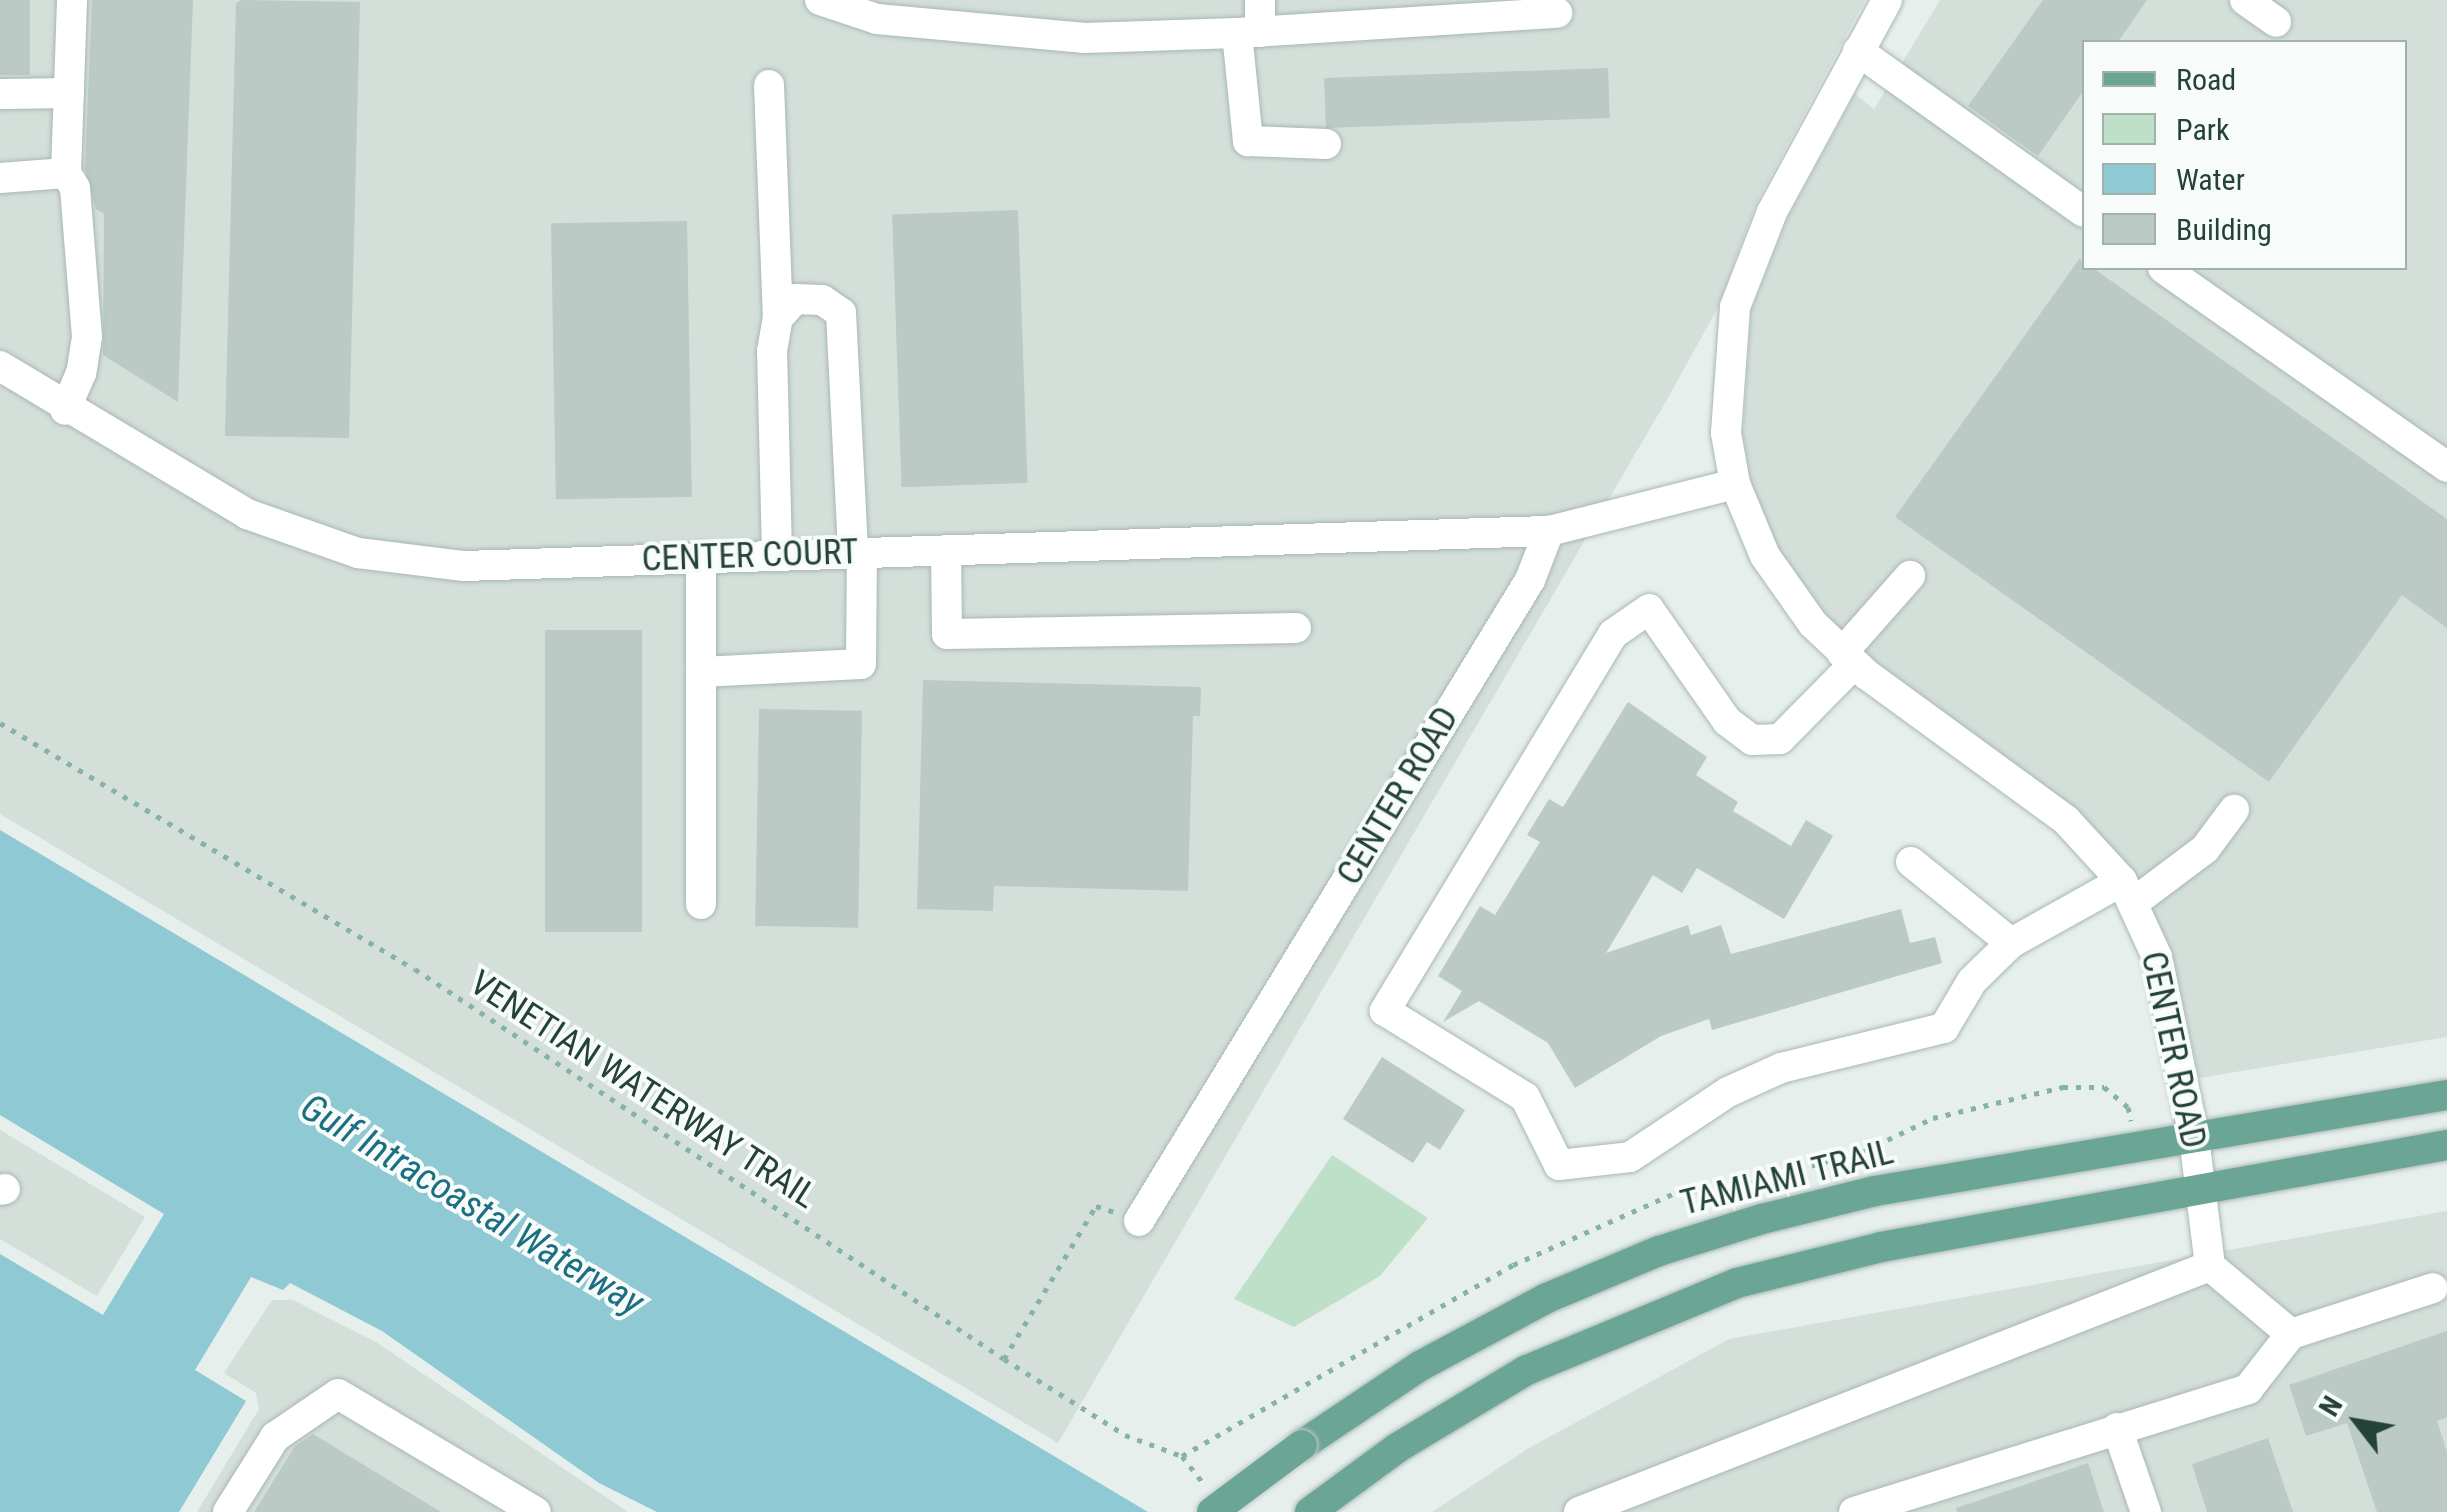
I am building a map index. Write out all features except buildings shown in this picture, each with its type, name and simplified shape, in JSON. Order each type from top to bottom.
[{"type":"main road","name":"TAMIAMI TRAIL","points":[[1213,1501],[1478,1333],[1659,1250],[1875,1191],[2447,1094]]},
{"type":"main road","points":[[1310,1512],[1396,1448],[1528,1370],[1737,1283],[1881,1247],[2447,1145]]},
{"type":"street","points":[[64,410],[81,373],[86,337],[75,188],[66,173],[72,0]]},
{"type":"street","points":[[820,0],[876,20],[1085,38],[1249,33],[1392,12],[1557,13]]},
{"type":"street","points":[[1260,0],[1249,33],[1248,141],[1326,144]]},
{"type":"street","points":[[2245,0],[2276,22]]},
{"type":"street","name":"CENTER ROAD","points":[[1883,4],[1772,212],[1735,307],[1726,433],[1735,484],[1786,590],[1848,658],[2066,820],[2127,892],[2156,957],[2194,1138],[2210,1266]]},
{"type":"street","points":[[1858,51],[2082,211]]},
{"type":"street","points":[[769,84],[778,318],[772,351],[776,554]]},
{"type":"street","points":[[0,94],[69,93]]},
{"type":"street","points":[[0,178],[66,173]]},
{"type":"street","points":[[2166,270],[2447,467]]},
{"type":"street","points":[[702,672],[862,664],[841,313],[822,300],[795,299],[778,318]]},
{"type":"street","name":"CENTER COURT","points":[[0,366],[64,410],[246,514],[379,558],[464,566],[1549,531]]},
{"type":"street","points":[[1549,531],[1735,484]]},
{"type":"street","name":"CENTER ROAD","points":[[1139,1220],[1530,580],[1549,531]]},
{"type":"street","points":[[946,550],[946,634],[1296,628]]},
{"type":"street","points":[[701,904],[702,557]]},
{"type":"street","points":[[1910,576],[1780,739],[1752,740],[1727,721],[1649,609],[1614,634],[1385,1010],[1525,1097],[1559,1165],[1630,1157],[1728,1092],[1781,1068],[1944,1028],[1972,981],[2011,943],[2127,892],[2205,849],[2234,810]]},
{"type":"street","points":[[1911,862],[2011,943]]},
{"type":"street","points":[[1579,1512],[2210,1266],[2291,1334]]},
{"type":"street","points":[[1854,1512],[2248,1389],[2291,1334],[2434,1288]]},
{"type":"street","points":[[228,1512],[275,1437],[338,1394],[536,1512]]},
{"type":"street","points":[[2117,1428],[2146,1512]]},
{"type":"path","name":"VENETIAN WATERWAY TRAIL","points":[[0,723],[414,969],[1125,1435],[1182,1456],[1213,1501]]},
{"type":"path","points":[[1004,1359],[1096,1206],[1139,1220]]},
{"type":"shaded area","points":[[0,0],[1865,0],[1756,204],[1717,309],[1669,396],[1058,1443],[0,814]]},
{"type":"shaded area","points":[[1940,0],[2447,0],[2447,1037],[2199,1078],[2172,953],[2134,872],[2075,808],[1878,664],[1825,615],[1779,550],[1751,481],[1743,434],[1751,312],[1787,219],[1855,94],[1874,109]]},
{"type":"shaded area","points":[[0,1130],[145,1217],[97,1296],[0,1239]]},
{"type":"shaded area","points":[[2447,1211],[2447,1512],[1432,1512],[1529,1448],[1729,1339]]},
{"type":"shaded area","points":[[272,1300],[293,1300],[376,1342],[628,1512],[197,1512],[259,1409],[256,1393],[224,1373]]},
{"type":"green space","points":[[1332,1155],[1428,1218],[1380,1276],[1294,1327],[1234,1299]]},
{"type":"water","name":"Gulf Intracoastal Waterway","points":[[0,830],[1148,1512],[657,1512],[599,1483],[382,1331],[290,1283],[283,1290],[251,1277],[195,1370],[246,1401],[179,1512],[0,1512],[0,1254],[103,1315],[164,1214],[0,1115]]}]
